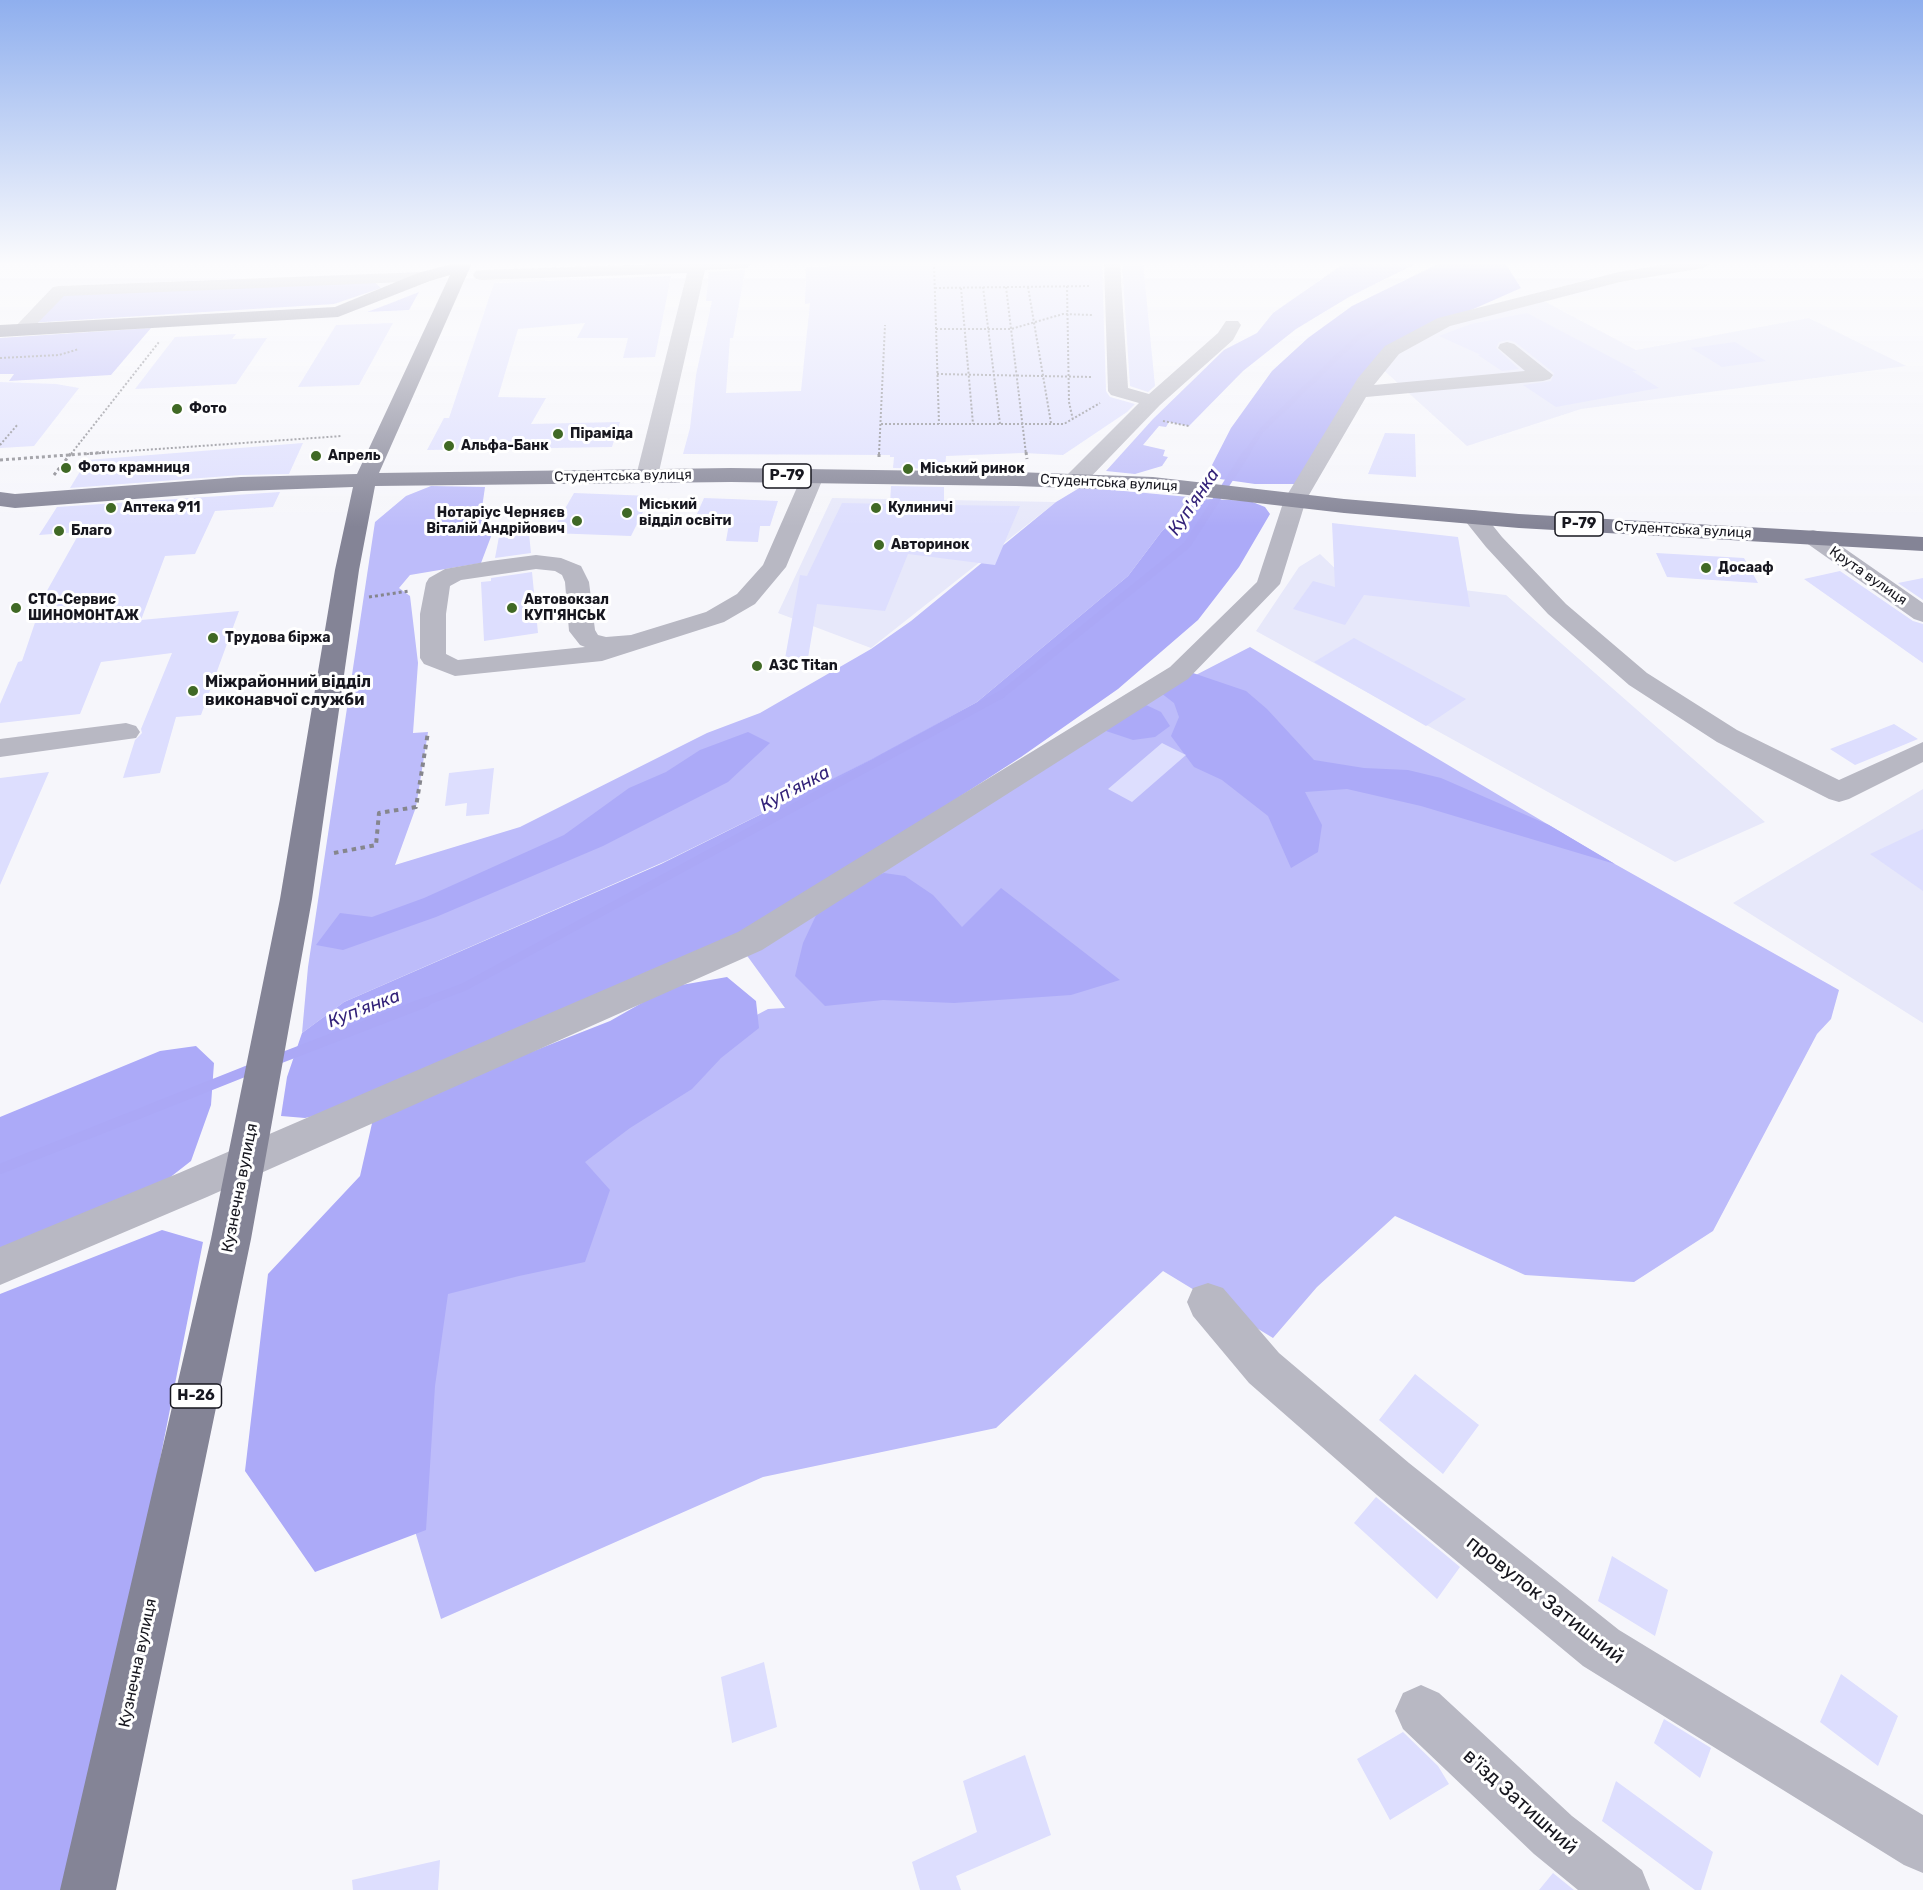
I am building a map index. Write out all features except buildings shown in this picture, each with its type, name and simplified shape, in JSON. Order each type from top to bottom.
[{"type":"main road","name":"Н-26","points":[[365,480],[423,351]]},
{"type":"main road","name":"Студентська вулиця","points":[[365,480],[813,476],[1153,484],[1474,517],[1923,544]]},
{"type":"main road","name":"Р-79","points":[[5,501],[241,484],[365,480]]},
{"type":"main road","name":"Кузнечна вулиця","points":[[88,1890],[231,1239],[303,858],[347,570],[365,480]]},
{"type":"street","points":[[647,476],[677,351]]},
{"type":"street","points":[[1116,351],[1118,384],[1153,401]]},
{"type":"street","points":[[1074,481],[1153,401],[1209,351]]},
{"type":"street","points":[[0,1266],[193,1185],[750,941],[1179,673],[1268,584],[1295,500],[1368,378],[1391,351]]},
{"type":"street","points":[[1359,392],[1543,375],[1511,351]]},
{"type":"street","points":[[633,643],[605,645],[589,640],[582,632],[578,582],[573,571],[561,565],[536,562],[490,568],[454,574],[438,583],[433,614],[433,658],[455,668],[602,653],[715,617],[746,599],[774,567],[813,476]]},
{"type":"street","points":[[1474,517],[1494,542],[1557,609],[1638,679],[1727,736],[1839,792],[1923,751]]},
{"type":"street","name":"Крута вулиця","points":[[1813,537],[1923,614]]},
{"type":"street","points":[[0,748],[126,732]]},
{"type":"street","name":"провулок Затишний","points":[[1208,1302],[1264,1368],[1393,1479],[1602,1648],[1923,1846]]},
{"type":"street","name":"в'їзд Затишний","points":[[1421,1711],[1553,1835],[1622,1890]]},
{"type":"path","points":[[49,481],[151,351]]},
{"type":"path","points":[[879,458],[884,351]]},
{"type":"path","points":[[936,351],[939,424]]},
{"type":"path","points":[[966,351],[973,424]]},
{"type":"path","points":[[991,351],[1000,424]]},
{"type":"path","points":[[1014,351],[1027,462]]},
{"type":"path","points":[[1039,351],[1051,423]]},
{"type":"path","points":[[1068,351],[1069,402],[1073,420]]},
{"type":"path","points":[[0,358],[59,355]]},
{"type":"path","points":[[937,375],[1068,376],[1118,384]]},
{"type":"path","points":[[881,424],[1064,423],[1073,420],[1118,384]]},
{"type":"path","points":[[0,445],[18,424]]},
{"type":"path","points":[[0,460],[69,457],[342,436]]},
{"type":"path","points":[[303,858],[376,846],[379,813],[416,807],[428,732]]},
{"type":"shaded area","points":[[0,351],[131,351],[111,375],[9,381],[14,374],[0,374]]},
{"type":"shaded area","points":[[1223,351],[1268,351],[1243,371],[1189,426],[1169,422],[1166,427],[1159,426],[1143,445],[1165,450],[1163,456],[1168,457],[1162,466],[1135,474],[1106,471],[1153,419]]},
{"type":"shaded area","points":[[1294,351],[1391,351],[1304,484],[1255,484],[1220,479],[1212,465],[1231,428],[1272,371]]},
{"type":"shaded area","points":[[1401,351],[1876,351],[1906,366],[1581,409],[1467,446],[1379,366]]},
{"type":"shaded area","points":[[431,486],[485,487],[481,515],[495,526],[481,563],[410,575],[399,588],[410,596],[418,663],[413,733],[428,732],[416,807],[395,865],[520,827],[707,733],[760,713],[871,649],[911,621],[1056,502],[1081,487],[1210,499],[1191,504],[1162,531],[1128,576],[977,702],[881,755],[666,861],[344,1002],[302,1033],[308,967],[375,522],[406,496]]},
{"type":"shaded area","points":[[832,498],[1056,502],[871,648],[778,613]]},
{"type":"shaded area","points":[[1210,499],[1250,501],[1265,507],[1270,514],[1239,567],[1198,620],[1118,689],[1021,757],[738,940],[346,1109],[305,1118],[281,1116],[287,1077],[302,1033],[344,1002],[661,864],[872,759],[977,702],[1128,576],[1162,531],[1191,504]]},
{"type":"shaded area","points":[[1320,554],[1343,576],[1506,595],[1765,822],[1675,862],[1256,631],[1299,567]]},
{"type":"shaded area","points":[[1250,647],[1606,859],[1839,990],[1831,1019],[1817,1034],[1713,1231],[1634,1282],[1525,1275],[1395,1216],[1317,1287],[1273,1338],[1163,1271],[996,1428],[763,1477],[441,1619],[394,1460],[432,1239],[681,1055],[768,1009],[785,1008],[740,946],[1161,693]]},
{"type":"shaded area","points":[[1193,673],[1246,691],[1267,709],[1314,760],[1364,768],[1408,770],[1441,778],[1549,825],[1615,864],[1421,806],[1347,789],[1305,792],[1322,825],[1318,852],[1291,868],[1268,816],[1222,780],[1194,767],[1171,736],[1179,717],[1174,703],[1161,693]]},
{"type":"shaded area","points":[[1144,704],[1161,712],[1170,726],[1155,737],[1133,740],[1106,731]]},
{"type":"shaded area","points":[[748,732],[770,743],[728,782],[603,846],[436,917],[343,950],[316,945],[340,913],[372,917],[424,898],[564,835],[629,788],[666,772],[700,750]]},
{"type":"shaded area","points":[[1923,789],[1923,1023],[1733,903]]},
{"type":"shaded area","points":[[884,873],[905,876],[933,895],[962,927],[1001,888],[1120,980],[1071,995],[954,1003],[883,1000],[825,1006],[795,976],[803,943],[819,909],[856,883]]},
{"type":"shaded area","points":[[727,977],[756,1001],[759,1028],[721,1058],[692,1089],[630,1128],[585,1162],[610,1190],[585,1262],[448,1294],[435,1386],[426,1530],[315,1572],[245,1471],[268,1274],[360,1176],[373,1119],[493,1067],[610,1021],[670,987]]},
{"type":"shaded area","points":[[196,1046],[214,1063],[211,1105],[191,1161],[141,1200],[0,1260],[0,1117],[160,1051]]},
{"type":"shaded area","points":[[162,1230],[203,1242],[98,1774],[71,1890],[0,1890],[0,1294]]},
{"type":"waterway","name":"Куп'янка","points":[[1246,454],[1261,431],[1343,351]]},
{"type":"waterway","name":"Куп'янка","points":[[1000,696],[1187,545],[1247,452]]},
{"type":"waterway","name":"Куп'янка","points":[[422,1003],[464,987],[1002,694]]},
{"type":"waterway","name":"Куп'янка","points":[[273,1061],[426,1002]]},
{"type":"waterway","name":"Куп'янка","points":[[0,1169],[254,1068]]},
{"type":"place","name":"Фото","points":[[177,409]]},
{"type":"place","name":"Піраміда","points":[[558,434]]},
{"type":"place","name":"Альфа-Банк","points":[[449,446]]},
{"type":"place","name":"Апрель","points":[[316,456]]},
{"type":"place","name":"Фото крамниця","points":[[66,468]]},
{"type":"place","name":"Міський ринок","points":[[908,469]]},
{"type":"place","name":"Аптека 911","points":[[111,508]]},
{"type":"place","name":"Кулиничі","points":[[876,508]]},
{"type":"place","name":"Міський відділ освіти","points":[[627,513]]},
{"type":"place","name":"Нотаріус Черняєв Віталій Андрійович","points":[[577,521]]},
{"type":"place","name":"Благо","points":[[59,531]]},
{"type":"place","name":"Авторинок","points":[[879,545]]},
{"type":"place","name":"Досааф","points":[[1706,568]]},
{"type":"place","name":"СТО-Сервис ШИНОМОНТАЖ","points":[[16,608]]},
{"type":"place","name":"Автовокзал КУП'ЯНСЬК","points":[[512,608]]},
{"type":"place","name":"Трудова біржа","points":[[213,638]]},
{"type":"place","name":"АЗС Titan","points":[[757,666]]},
{"type":"place","name":"Міжрайонний відділ виконавчої служби","points":[[193,691]]}]
